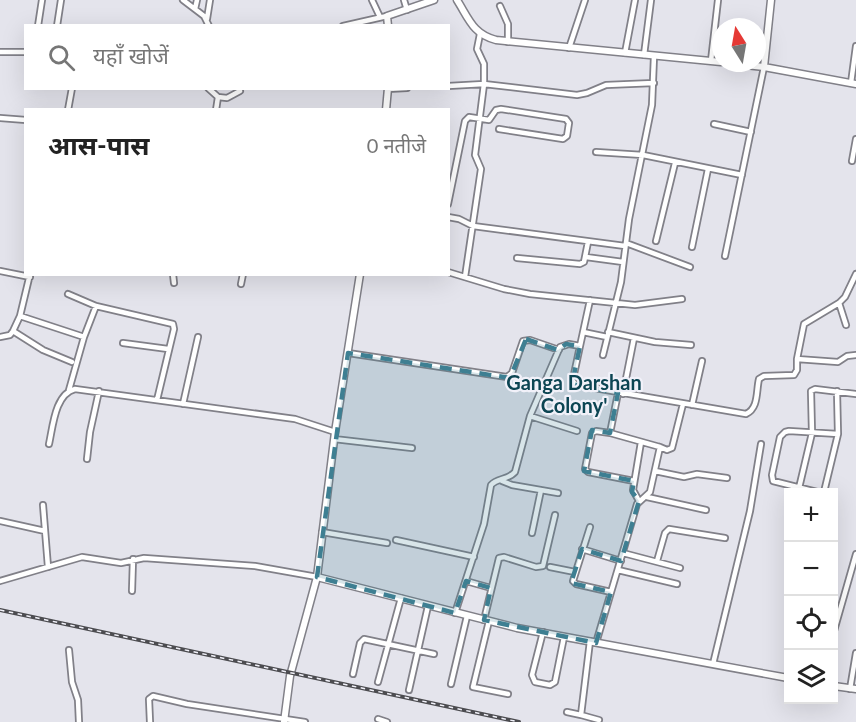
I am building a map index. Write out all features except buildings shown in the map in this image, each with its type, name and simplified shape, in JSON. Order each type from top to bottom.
[{"type":"street","points":[[38,24],[42,0]]},
{"type":"street","points":[[57,24],[61,0]]},
{"type":"street","points":[[183,0],[207,19]]},
{"type":"street","points":[[195,9],[197,0]]},
{"type":"street","points":[[208,24],[210,0]]},
{"type":"street","points":[[372,0],[387,24]]},
{"type":"street","points":[[404,0],[407,9]]},
{"type":"street","points":[[352,24],[383,17],[434,0]]},
{"type":"street","points":[[458,0],[480,34],[496,40],[711,61],[717,0]]},
{"type":"street","points":[[569,48],[585,0]]},
{"type":"street","points":[[625,53],[635,0]]},
{"type":"street","points":[[644,55],[651,0]]},
{"type":"street","points":[[766,48],[771,0]]},
{"type":"street","points":[[500,6],[508,24],[508,42]]},
{"type":"street","points":[[465,277],[481,169],[475,154],[484,84],[484,64],[477,49],[480,34]]},
{"type":"street","points":[[766,67],[854,83],[856,46]]},
{"type":"street","points":[[0,52],[24,52]]},
{"type":"street","points":[[603,355],[616,303],[643,155],[654,83],[654,56]]},
{"type":"street","points":[[725,256],[763,72]]},
{"type":"street","points":[[450,86],[484,84],[577,95],[606,85],[654,83]]},
{"type":"street","points":[[68,108],[72,90]]},
{"type":"street","points":[[210,90],[218,97],[227,98],[240,91]]},
{"type":"street","points":[[386,108],[388,90]]},
{"type":"street","points":[[216,108],[218,97]]},
{"type":"street","points":[[450,194],[465,121],[471,116],[491,120],[496,110],[501,109],[566,119],[569,123],[567,136],[563,139],[499,129]]},
{"type":"street","points":[[0,118],[24,120]]},
{"type":"street","points":[[714,124],[751,132]]},
{"type":"street","points":[[852,161],[856,139]]},
{"type":"street","points":[[596,152],[643,155],[742,175]]},
{"type":"street","points":[[656,241],[675,163]]},
{"type":"street","points":[[692,247],[708,169]]},
{"type":"street","points":[[450,217],[473,226],[588,242],[625,244],[690,267]]},
{"type":"street","points":[[517,258],[580,264],[585,262],[588,242]]},
{"type":"street","points":[[586,257],[623,262]]},
{"type":"street","points":[[0,271],[24,275]]},
{"type":"street","points":[[450,273],[518,292],[642,305],[682,299]]},
{"type":"street","points":[[590,300],[573,379],[574,384],[746,414],[750,413],[755,406],[759,379],[764,376],[794,375],[797,370],[804,324],[839,303],[845,297],[856,274]]},
{"type":"street","points":[[0,337],[10,335],[14,331],[30,276]]},
{"type":"street","points":[[173,276],[174,283]]},
{"type":"street","points":[[241,284],[243,276]]},
{"type":"street","points":[[284,721],[290,676],[317,577],[335,436],[360,276]]},
{"type":"street","points":[[68,294],[96,306],[173,324],[174,329],[157,400]]},
{"type":"street","points":[[839,303],[846,325]]},
{"type":"street","points":[[49,444],[62,398],[69,390],[84,337],[96,306]]},
{"type":"street","points":[[20,316],[84,337]]},
{"type":"street","points":[[14,331],[43,350],[72,362]]},
{"type":"street","points":[[583,332],[691,345]]},
{"type":"street","points":[[183,404],[198,337]]},
{"type":"street","points":[[610,433],[634,338]]},
{"type":"street","points":[[348,353],[507,377],[512,373],[523,341],[530,340],[559,350]]},
{"type":"street","points":[[123,343],[168,349]]},
{"type":"street","points":[[455,613],[484,524],[493,482],[508,478],[515,472],[530,416],[560,347],[566,344],[580,346]]},
{"type":"street","points":[[797,359],[838,362],[847,356],[856,355]]},
{"type":"street","points":[[692,405],[702,361]]},
{"type":"street","points":[[838,434],[812,434],[784,432],[780,437],[772,475],[773,481],[799,488],[812,434],[811,391],[815,389],[856,394]]},
{"type":"street","points":[[69,390],[99,391],[295,419],[335,436],[412,448]]},
{"type":"street","points":[[87,459],[99,391]]},
{"type":"street","points":[[825,488],[838,434],[837,391]]},
{"type":"street","points":[[634,481],[585,470],[592,433],[596,431],[610,433],[667,450],[672,448],[683,404]]},
{"type":"street","points":[[530,416],[577,431]]},
{"type":"street","points":[[639,501],[633,493],[641,442]]},
{"type":"street","points":[[713,664],[750,512],[761,444]]},
{"type":"street","points":[[581,716],[593,642],[639,501],[650,492],[660,447]]},
{"type":"street","points":[[655,471],[684,477],[697,474],[727,478]]},
{"type":"street","points":[[501,480],[512,485],[558,493]]},
{"type":"street","points":[[531,534],[541,490]]},
{"type":"street","points":[[646,497],[706,510]]},
{"type":"street","points":[[43,505],[48,567]]},
{"type":"street","points":[[508,694],[473,687],[491,588],[499,558],[504,557],[536,567],[543,566],[555,515]]},
{"type":"street","points":[[0,521],[45,531]]},
{"type":"street","points":[[590,527],[572,578],[574,583],[611,592]]},
{"type":"street","points":[[657,561],[665,533],[669,529],[725,538]]},
{"type":"street","points":[[322,532],[387,543]]},
{"type":"street","points":[[396,540],[474,557]]},
{"type":"street","points":[[582,549],[621,561]]},
{"type":"street","points":[[623,553],[680,568]]},
{"type":"street","points":[[838,616],[856,554]]},
{"type":"street","points":[[0,581],[82,557],[116,562],[144,558],[255,566],[317,577],[486,621],[784,677]]},
{"type":"street","points":[[132,591],[133,559]]},
{"type":"street","points":[[549,567],[575,572]]},
{"type":"street","points":[[618,570],[677,584]]},
{"type":"street","points":[[466,581],[491,588]]},
{"type":"street","points":[[378,681],[400,598]]},
{"type":"street","points":[[409,690],[428,606]]},
{"type":"street","points":[[451,684],[467,616]]},
{"type":"street","points":[[543,632],[532,675],[535,682],[550,685],[555,682],[564,637]]},
{"type":"street","points":[[353,674],[362,640],[368,639],[434,654]]},
{"type":"street","points":[[69,650],[72,682],[78,700],[79,722]]},
{"type":"street","points":[[838,687],[853,689],[856,653]]},
{"type":"street","points":[[150,722],[149,699],[153,696],[284,721],[305,722]]},
{"type":"street","points":[[567,712],[599,720]]},
{"type":"street","points":[[378,718],[387,722]]},
{"type":"highlighted area","points":[[526,339],[558,350],[566,344],[580,346],[572,384],[618,393],[610,433],[592,430],[584,471],[634,481],[632,492],[639,501],[621,561],[582,549],[571,583],[611,592],[596,643],[484,620],[491,588],[466,581],[455,613],[317,577],[348,353],[510,378]]},
{"type":"railway","points":[[0,610],[519,722]]},
{"type":"district","name":"Ganga Darshan Colony'","points":[[574,394]]}]
